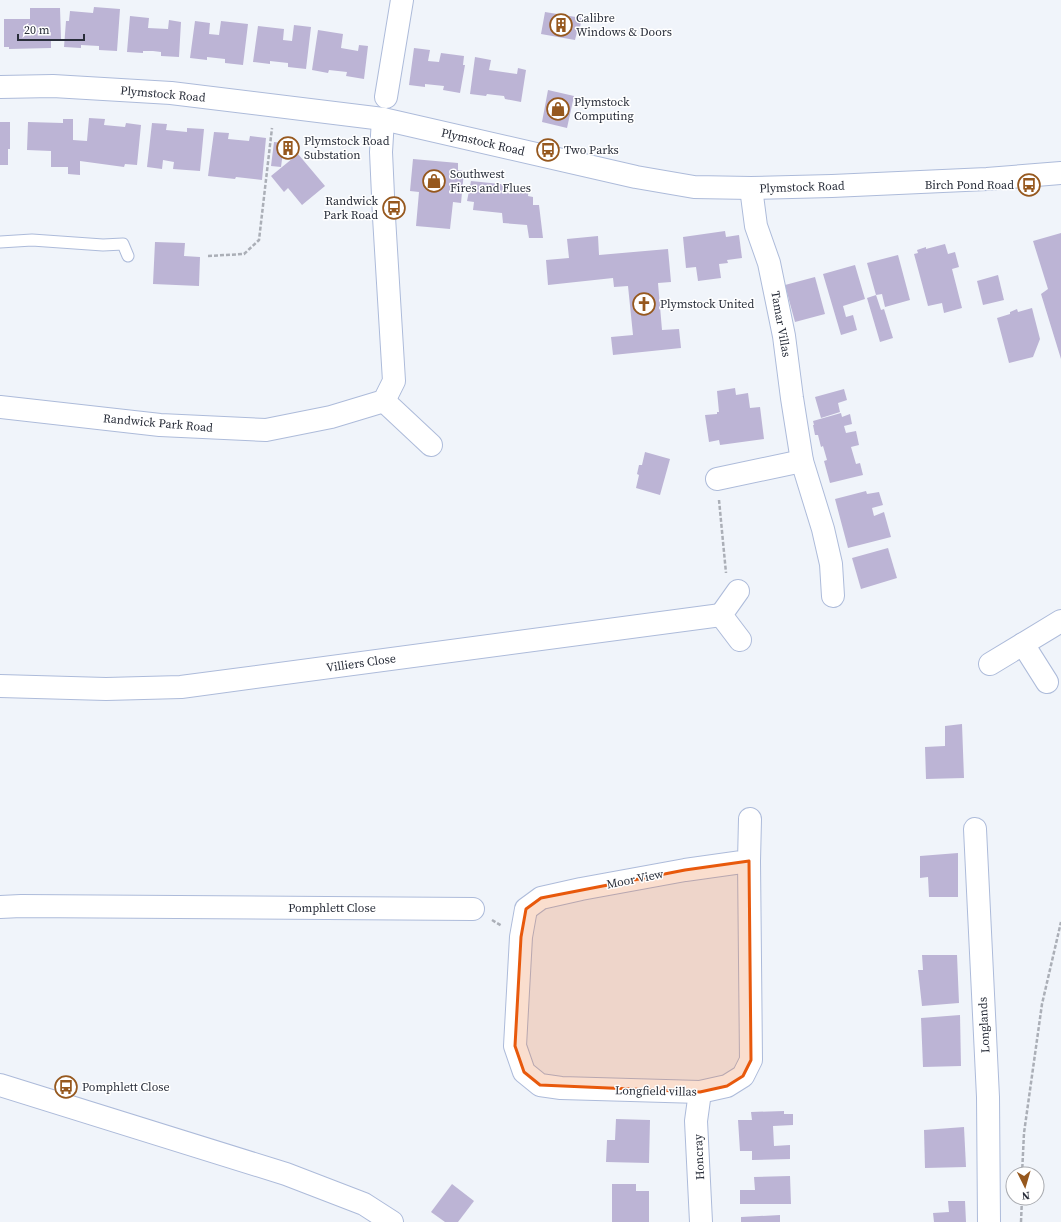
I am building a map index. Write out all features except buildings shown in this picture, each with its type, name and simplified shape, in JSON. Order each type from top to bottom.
[{"type":"street","points":[[386,97],[402,0]]},
{"type":"street","name":"Plymstock Road","points":[[0,86],[53,86],[171,93],[382,119],[636,177],[694,187],[751,188],[987,179],[1061,173]]},
{"type":"street","points":[[382,119],[381,152],[394,381],[384,401],[431,445]]},
{"type":"street","name":"Tamar Villas","points":[[751,188],[756,226],[769,263],[784,336],[802,461],[823,528],[831,564],[833,596]]},
{"type":"street","name":"Randwick Park Road","points":[[0,407],[160,425],[266,430],[331,417],[384,401]]},
{"type":"street","points":[[717,479],[802,461]]},
{"type":"street","points":[[730,602],[740,640]]},
{"type":"street","name":"Villiers Close","points":[[0,686],[106,689],[181,687],[730,602]]},
{"type":"street","points":[[990,664],[1061,621]]},
{"type":"street","points":[[1023,644],[1047,682]]},
{"type":"street","name":"Longfield villas","points":[[526,909],[521,937],[515,1046],[524,1072],[540,1085],[562,1088],[700,1092],[727,1086],[743,1076],[752,1060],[749,861],[750,819]]},
{"type":"street","name":"Longlands","points":[[975,829],[988,1098],[989,1222]]},
{"type":"street","name":"Moor View","points":[[526,909],[541,898],[581,889],[685,870],[749,861]]},
{"type":"street","name":"Pomphlett Close","points":[[0,907],[473,909]]},
{"type":"street","points":[[0,1085],[286,1174],[364,1204],[392,1222]]},
{"type":"street","name":"Honcray","points":[[700,1092],[696,1121],[701,1222]]},
{"type":"lane","points":[[0,242],[32,240],[103,245],[123,244],[128,256]]},
{"type":"path","points":[[208,256],[244,254],[259,240],[275,105]]},
{"type":"path","points":[[717,479],[730,602]]},
{"type":"path","points":[[473,909],[521,937]]},
{"type":"path","points":[[1022,1166],[1024,1133],[1042,1004],[1061,922]]},
{"type":"path","points":[[1021,1222],[1022,1206]]},
{"type":"highlighted area","points":[[749,861],[751,1060],[743,1076],[727,1086],[700,1092],[540,1085],[524,1072],[515,1046],[521,937],[526,909],[541,898],[685,870]]},
{"type":"place","name":"Calibre Windows & Doors","points":[[561,25]]},
{"type":"place","name":"Plymstock Computing","points":[[558,109]]},
{"type":"place","name":"Plymstock Road Substation","points":[[288,148]]},
{"type":"place","name":"Two Parks","points":[[548,150]]},
{"type":"place","name":"Southwest Fires and Flues","points":[[434,181]]},
{"type":"place","name":"Birch Pond Road","points":[[1029,185]]},
{"type":"place","name":"Randwick Park Road","points":[[394,208]]},
{"type":"place","name":"Plymstock United","points":[[644,304]]},
{"type":"place","name":"Pomphlett Close","points":[[66,1087]]}]
